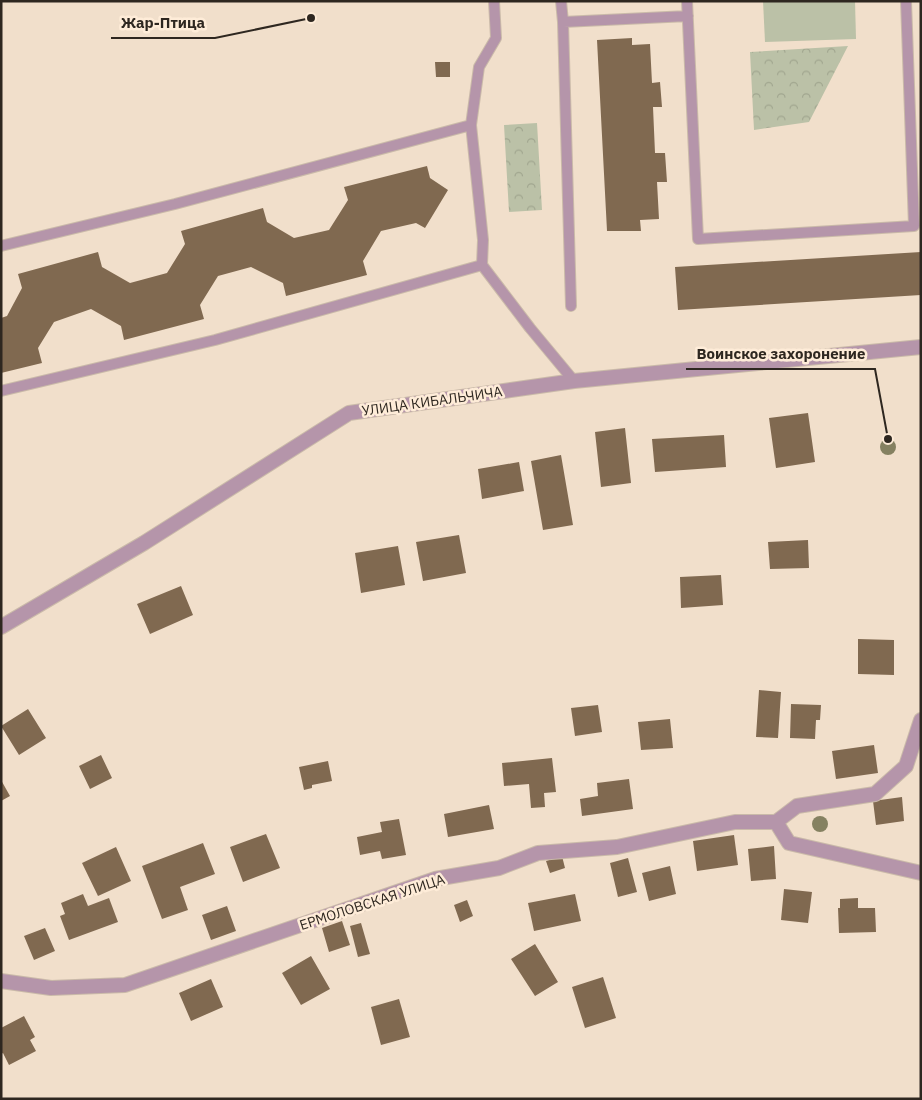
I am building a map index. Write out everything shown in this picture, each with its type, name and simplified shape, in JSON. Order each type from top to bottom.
[{"type":"street","name":"УЛИЦА КИБАЛЬЧИЧА","points":[[1,627],[144,543],[349,413],[574,381],[921,347]]},
{"type":"street","points":[[921,720],[906,766],[875,794],[797,806],[776,822],[790,843],[921,873]]},
{"type":"street","name":"ЕРМОЛОВСКАЯ УЛИЦА","points":[[1,982],[51,988],[125,985],[435,879],[499,868],[538,853],[617,847],[735,822],[776,822]]},
{"type":"lane","points":[[494,1],[496,38],[479,67],[471,125],[483,240],[482,265],[530,328],[574,381]]},
{"type":"lane","points":[[561,1],[571,306]]},
{"type":"lane","points":[[687,1],[698,238],[914,226],[906,1]]},
{"type":"lane","points":[[563,22],[688,16]]},
{"type":"lane","points":[[1,246],[175,204],[471,125]]},
{"type":"lane","points":[[1,391],[215,340],[482,265]]},
{"type":"green space","points":[[763,1],[855,1],[856,39],[765,42]]},
{"type":"green space","points":[[848,46],[809,122],[754,130],[750,52]]},
{"type":"green space","points":[[537,123],[542,210],[509,212],[504,125]]},
{"type":"building","points":[[632,38],[632,45],[650,44],[652,83],[660,82],[662,107],[653,107],[655,153],[665,153],[667,182],[657,182],[659,219],[640,220],[641,231],[607,231],[597,40]]},
{"type":"building","points":[[435,62],[450,62],[450,77],[436,77]]},
{"type":"building","points":[[427,166],[430,178],[448,190],[425,228],[416,223],[381,231],[363,261],[367,275],[286,296],[283,283],[251,267],[218,276],[200,305],[204,319],[124,340],[121,326],[91,309],[54,322],[38,348],[42,363],[1,373],[1,318],[7,316],[22,288],[18,274],[98,252],[102,267],[130,283],[167,273],[185,244],[181,231],[263,208],[267,222],[294,238],[329,230],[348,200],[344,187]]},
{"type":"building","points":[[921,252],[921,295],[678,310],[675,267]]},
{"type":"building","points":[[808,413],[815,462],[776,468],[769,418]]},
{"type":"building","points":[[625,428],[631,483],[601,487],[595,432]]},
{"type":"building","points":[[724,435],[726,467],[655,472],[652,439]]},
{"type":"building","points":[[561,455],[573,525],[543,530],[531,461]]},
{"type":"building","points":[[519,462],[524,491],[482,499],[478,469]]},
{"type":"building","points":[[459,535],[466,573],[423,581],[416,542]]},
{"type":"building","points":[[808,540],[809,568],[770,569],[768,542]]},
{"type":"building","points":[[398,546],[405,585],[361,593],[355,553]]},
{"type":"building","points":[[721,575],[723,605],[681,608],[680,577]]},
{"type":"building","points":[[181,586],[193,615],[150,634],[137,604]]},
{"type":"building","points":[[858,639],[894,640],[894,675],[858,674]]},
{"type":"building","points":[[759,690],[781,692],[778,738],[756,737]]},
{"type":"building","points":[[791,704],[821,705],[820,720],[816,720],[815,739],[790,738]]},
{"type":"building","points":[[598,705],[602,732],[575,736],[571,708]]},
{"type":"building","points":[[28,709],[46,738],[19,755],[1,726]]},
{"type":"building","points":[[670,719],[673,748],[641,750],[638,722]]},
{"type":"building","points":[[874,745],[878,773],[836,779],[832,751]]},
{"type":"building","points":[[101,755],[112,778],[90,789],[79,766]]},
{"type":"building","points":[[552,758],[556,792],[544,793],[545,807],[531,808],[529,784],[504,786],[502,763]]},
{"type":"building","points":[[328,761],[332,781],[312,785],[312,788],[304,790],[299,767]]},
{"type":"building","points":[[629,779],[633,809],[582,816],[580,799],[598,796],[597,783]]},
{"type":"building","points":[[1,780],[10,796],[1,801]]},
{"type":"building","points":[[902,797],[904,821],[876,825],[873,801]]},
{"type":"building","points":[[489,805],[494,829],[448,837],[444,814]]},
{"type":"building","points":[[399,819],[406,855],[382,859],[380,851],[360,855],[357,837],[382,832],[380,822]]},
{"type":"building","points":[[266,834],[280,868],[243,882],[230,847]]},
{"type":"building","points":[[734,835],[738,865],[697,871],[693,841]]},
{"type":"building","points":[[203,843],[215,874],[180,887],[188,910],[162,919],[142,866]]},
{"type":"building","points":[[774,846],[776,879],[751,881],[748,849]]},
{"type":"building","points":[[116,847],[131,881],[98,896],[82,863]]},
{"type":"building","points":[[562,856],[565,868],[550,873],[546,861]]},
{"type":"building","points":[[628,858],[637,892],[618,897],[610,863]]},
{"type":"building","points":[[670,866],[676,894],[649,901],[642,873]]},
{"type":"building","points":[[784,889],[812,892],[808,923],[781,920]]},
{"type":"building","points":[[83,894],[88,906],[109,898],[118,922],[69,940],[60,916],[65,914],[61,903]]},
{"type":"building","points":[[575,894],[581,921],[534,931],[528,903]]},
{"type":"building","points":[[858,898],[858,908],[875,908],[876,932],[839,933],[838,908],[840,908],[840,899]]},
{"type":"building","points":[[467,900],[473,916],[460,922],[454,905]]},
{"type":"building","points":[[227,906],[236,931],[211,940],[202,915]]},
{"type":"building","points":[[342,921],[350,945],[329,952],[322,928]]},
{"type":"building","points":[[361,923],[370,954],[358,957],[350,926]]},
{"type":"building","points":[[45,928],[55,951],[34,960],[24,936]]},
{"type":"building","points":[[535,944],[558,982],[535,996],[511,959]]},
{"type":"building","points":[[311,956],[330,989],[301,1005],[282,973]]},
{"type":"building","points":[[603,977],[616,1018],[585,1028],[572,987]]},
{"type":"building","points":[[211,979],[223,1007],[191,1021],[179,993]]},
{"type":"building","points":[[399,999],[410,1037],[381,1045],[371,1007]]},
{"type":"building","points":[[24,1016],[35,1037],[30,1040],[36,1051],[9,1065],[3,1053],[1,1054],[1,1028]]},
{"type":"place","name":"Жар-Птица","points":[[311,18]]},
{"type":"place","name":"Воинское захоронение","points":[[888,439]]}]
